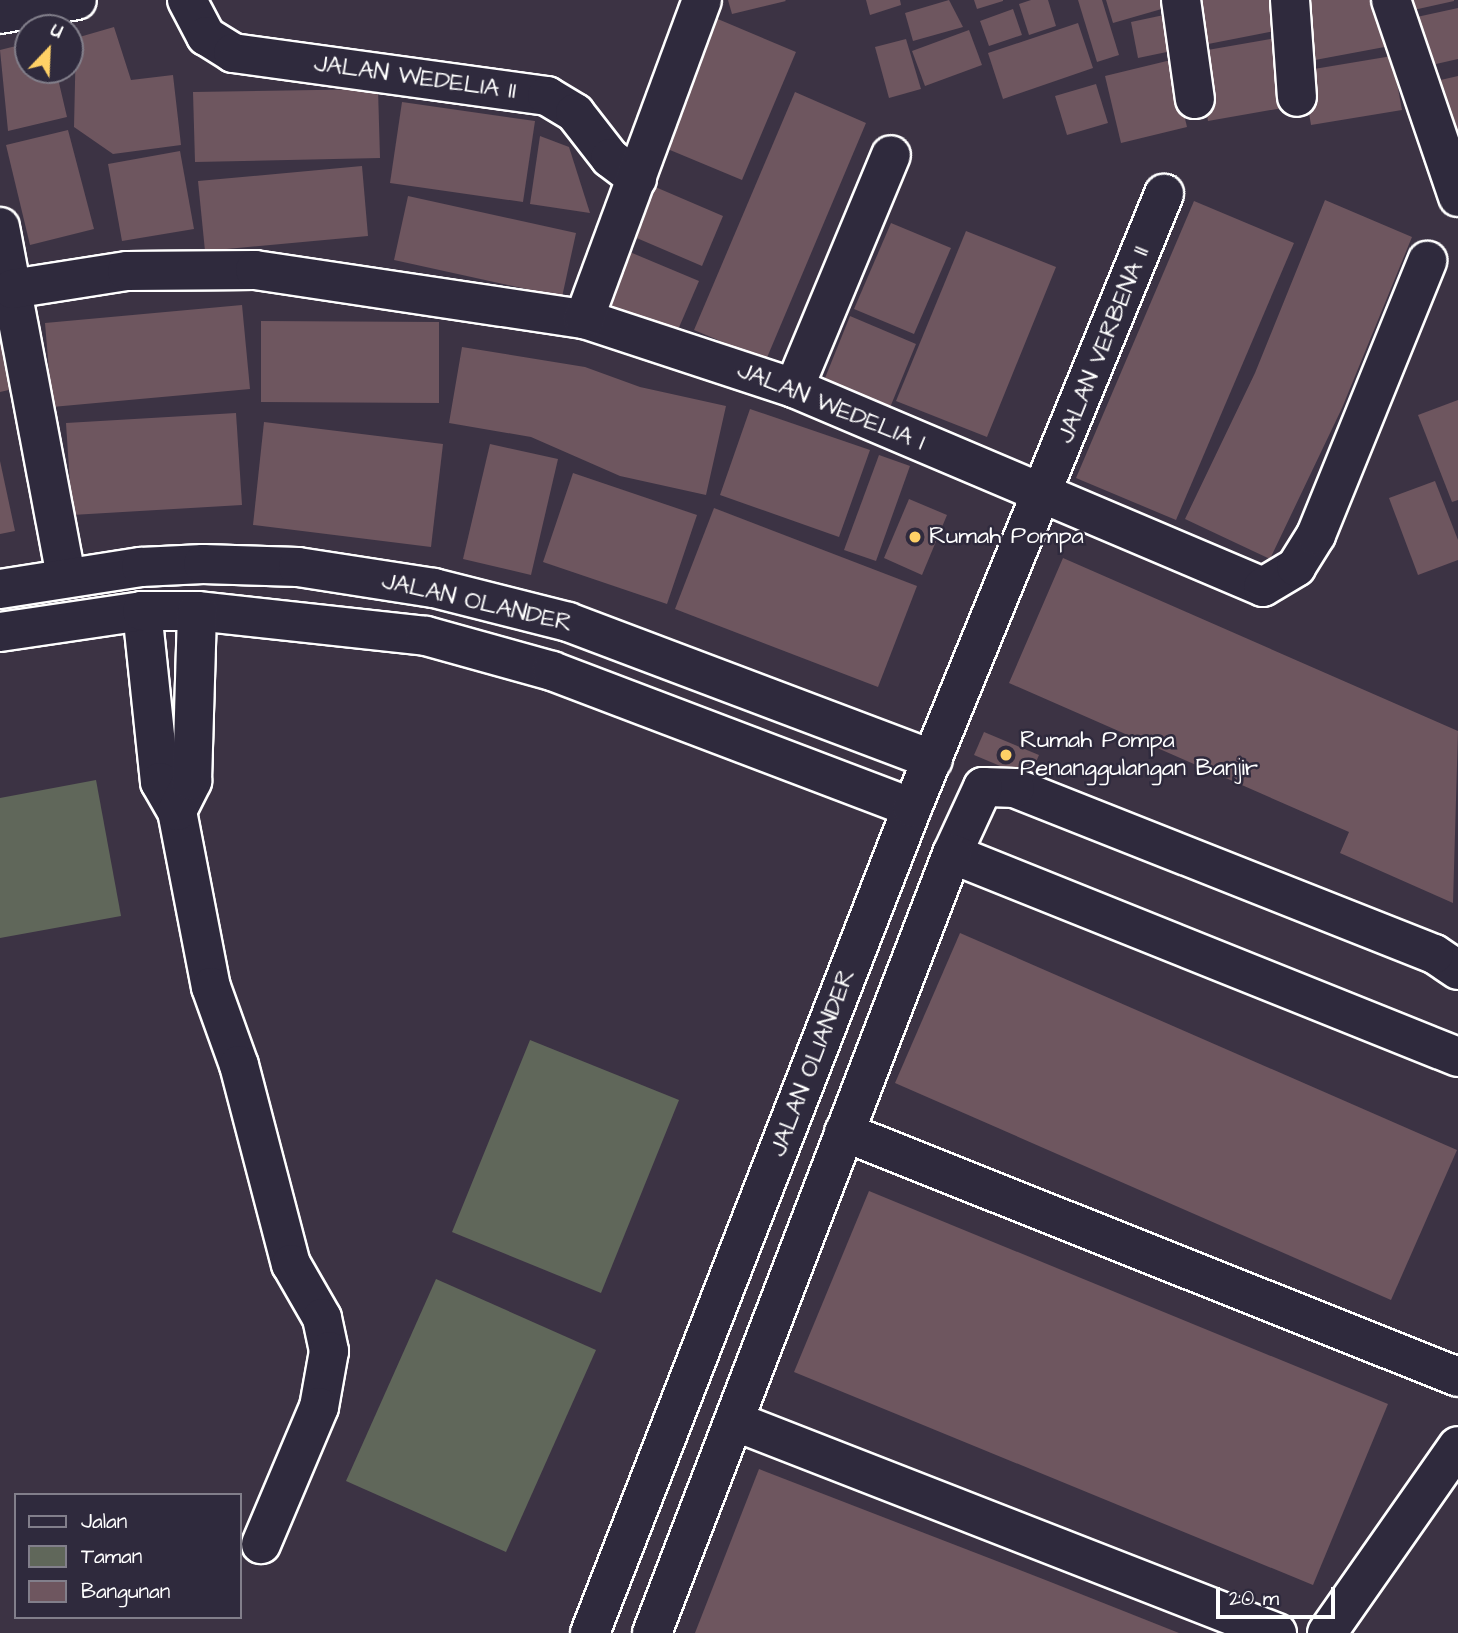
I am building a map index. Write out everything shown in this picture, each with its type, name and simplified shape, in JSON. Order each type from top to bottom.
[{"type":"street","points":[[0,15],[77,0]]},
{"type":"street","name":"JALAN WEDELIA II","points":[[187,0],[206,36],[233,53],[547,96],[575,113],[610,158],[637,178]]},
{"type":"street","points":[[584,319],[702,0]]},
{"type":"street","points":[[1181,0],[1195,99]]},
{"type":"street","points":[[1290,0],[1297,97]]},
{"type":"street","points":[[1391,0],[1458,197]]},
{"type":"street","points":[[794,388],[891,155]]},
{"type":"street","name":"JALAN VERBENA II","points":[[1044,495],[1164,194]]},
{"type":"street","points":[[0,227],[66,577]]},
{"type":"street","name":"JALAN WEDELIA I","points":[[12,289],[127,271],[255,270],[584,319],[794,388],[1263,587],[1296,567],[1316,535],[1427,261]]},
{"type":"street","name":"JALAN OLIANDER","points":[[590,1633],[912,808],[1044,495]]},
{"type":"street","name":"JALAN OLANDER","points":[[0,589],[141,567],[271,566],[434,588],[568,622],[933,760]]},
{"type":"street","points":[[142,611],[160,782],[177,811],[211,987],[239,1065],[291,1264],[322,1318],[329,1352],[319,1407],[261,1544]]},
{"type":"street","name":"JALAN OLANDER","points":[[0,632],[142,611],[197,611],[426,636],[552,671],[912,808]]},
{"type":"street","points":[[177,811],[192,781],[197,611]]},
{"type":"street","points":[[150,701],[196,702]]},
{"type":"street","points":[[652,1633],[952,854],[983,787],[1015,788],[1434,954],[1458,970]]},
{"type":"street","points":[[952,854],[1458,1056]]},
{"type":"street","points":[[844,1132],[1458,1377]]},
{"type":"street","points":[[734,1421],[1278,1633]]},
{"type":"street","points":[[1327,1633],[1458,1446]]},
{"type":"green space","points":[[96,780],[121,916],[0,938],[0,798]]},
{"type":"green space","points":[[530,1040],[679,1100],[601,1293],[452,1232]]},
{"type":"green space","points":[[436,1279],[596,1350],[506,1552],[346,1481]]},
{"type":"building","points":[[728,0],[785,0],[786,1],[732,14]]},
{"type":"building","points":[[866,0],[900,0],[901,5],[870,15]]},
{"type":"building","points":[[949,0],[963,27],[913,41],[905,13]]},
{"type":"building","points":[[974,0],[1003,0],[1003,1],[977,9]]},
{"type":"building","points":[[1031,0],[1048,0],[1056,26],[1029,35],[1019,4]]},
{"type":"building","points":[[1078,0],[1102,0],[1119,55],[1097,62]]},
{"type":"building","points":[[1106,0],[1177,0],[1179,4],[1113,23]]},
{"type":"building","points":[[1194,0],[1275,0],[1280,30],[1203,45]]},
{"type":"building","points":[[1304,0],[1381,0],[1390,46],[1315,60]]},
{"type":"building","points":[[1406,0],[1454,0],[1454,1],[1409,11]]},
{"type":"building","points":[[1458,8],[1458,59],[1414,69],[1403,20]]},
{"type":"building","points":[[1013,9],[1022,35],[989,46],[980,21]]},
{"type":"building","points":[[1178,12],[1186,48],[1138,58],[1131,22]]},
{"type":"building","points":[[713,17],[796,52],[742,180],[658,145]]},
{"type":"building","points":[[1078,23],[1093,68],[1003,99],[988,53]]},
{"type":"building","points":[[114,27],[131,80],[173,75],[181,145],[113,154],[74,127],[75,84],[84,84],[84,36]]},
{"type":"building","points":[[969,30],[982,65],[925,86],[912,51]]},
{"type":"building","points":[[1276,38],[1288,107],[1208,121],[1196,52]]},
{"type":"building","points":[[906,39],[921,89],[889,98],[875,47]]},
{"type":"building","points":[[14,46],[14,84],[59,84],[67,117],[8,131],[0,50]]},
{"type":"building","points":[[1392,56],[1402,110],[1311,125],[1302,71]]},
{"type":"building","points":[[1171,60],[1187,127],[1121,143],[1105,76]]},
{"type":"building","points":[[1458,76],[1458,144],[1432,82]]},
{"type":"building","points":[[1096,84],[1108,123],[1067,135],[1055,96]]},
{"type":"building","points":[[378,89],[380,158],[195,162],[193,92]]},
{"type":"building","points":[[795,92],[866,123],[766,360],[694,330]]},
{"type":"building","points":[[402,102],[535,121],[523,202],[390,183]]},
{"type":"building","points":[[68,130],[94,229],[30,245],[6,145]]},
{"type":"building","points":[[540,136],[569,147],[590,213],[530,204]]},
{"type":"building","points":[[180,151],[194,229],[122,241],[108,164]]},
{"type":"building","points":[[362,166],[368,236],[205,251],[198,181]]},
{"type":"building","points":[[646,183],[723,216],[702,266],[625,233]]},
{"type":"building","points":[[408,196],[576,233],[562,297],[394,260]]},
{"type":"building","points":[[1325,200],[1412,237],[1342,408],[1270,559],[1185,519],[1255,373]]},
{"type":"building","points":[[1194,201],[1294,243],[1176,520],[1076,478]]},
{"type":"building","points":[[891,223],[951,248],[914,334],[854,309]]},
{"type":"building","points":[[966,231],[1056,267],[987,437],[896,401]]},
{"type":"building","points":[[625,250],[699,281],[674,339],[601,307]]},
{"type":"building","points":[[242,305],[250,389],[52,407],[45,323]]},
{"type":"building","points":[[850,316],[916,344],[889,410],[823,383]]},
{"type":"building","points":[[261,321],[439,322],[439,403],[261,402]]},
{"type":"building","points":[[0,338],[13,389],[0,392]]},
{"type":"building","points":[[462,347],[585,367],[640,387],[726,406],[706,495],[620,476],[531,437],[449,423]]},
{"type":"building","points":[[1458,400],[1458,500],[1452,502],[1418,415]]},
{"type":"building","points":[[750,409],[870,450],[839,537],[720,495]]},
{"type":"building","points":[[236,413],[242,505],[72,515],[66,423]]},
{"type":"building","points":[[264,422],[443,444],[431,547],[253,525]]},
{"type":"building","points":[[490,444],[558,459],[531,575],[463,559]]},
{"type":"building","points":[[879,455],[910,466],[876,561],[844,550]]},
{"type":"building","points":[[0,461],[15,531],[0,534]]},
{"type":"building","points":[[573,473],[697,515],[667,604],[543,562]]},
{"type":"building","points":[[1435,481],[1458,540],[1458,560],[1418,575],[1389,498]]},
{"type":"building","name":"Rumah Pompa","points":[[909,499],[947,515],[922,575],[884,558]]},
{"type":"building","points":[[714,508],[917,586],[878,687],[675,609]]},
{"type":"building","points":[[1063,558],[1458,731],[1453,903],[1340,853],[1349,832],[1009,683]]},
{"type":"building","name":"Rumah Pompa Penanggulangan Banjir","points":[[984,732],[1039,755],[1029,778],[974,755]]},
{"type":"building","points":[[960,933],[1457,1150],[1391,1300],[895,1083]]},
{"type":"building","points":[[869,1191],[1388,1404],[1313,1585],[794,1372]]},
{"type":"building","points":[[759,1469],[1048,1581],[1179,1633],[695,1633]]},
{"type":"place","name":"Rumah Pompa","points":[[915,537]]},
{"type":"place","name":"Rumah Pompa Penanggulangan Banjir","points":[[1006,755]]}]
